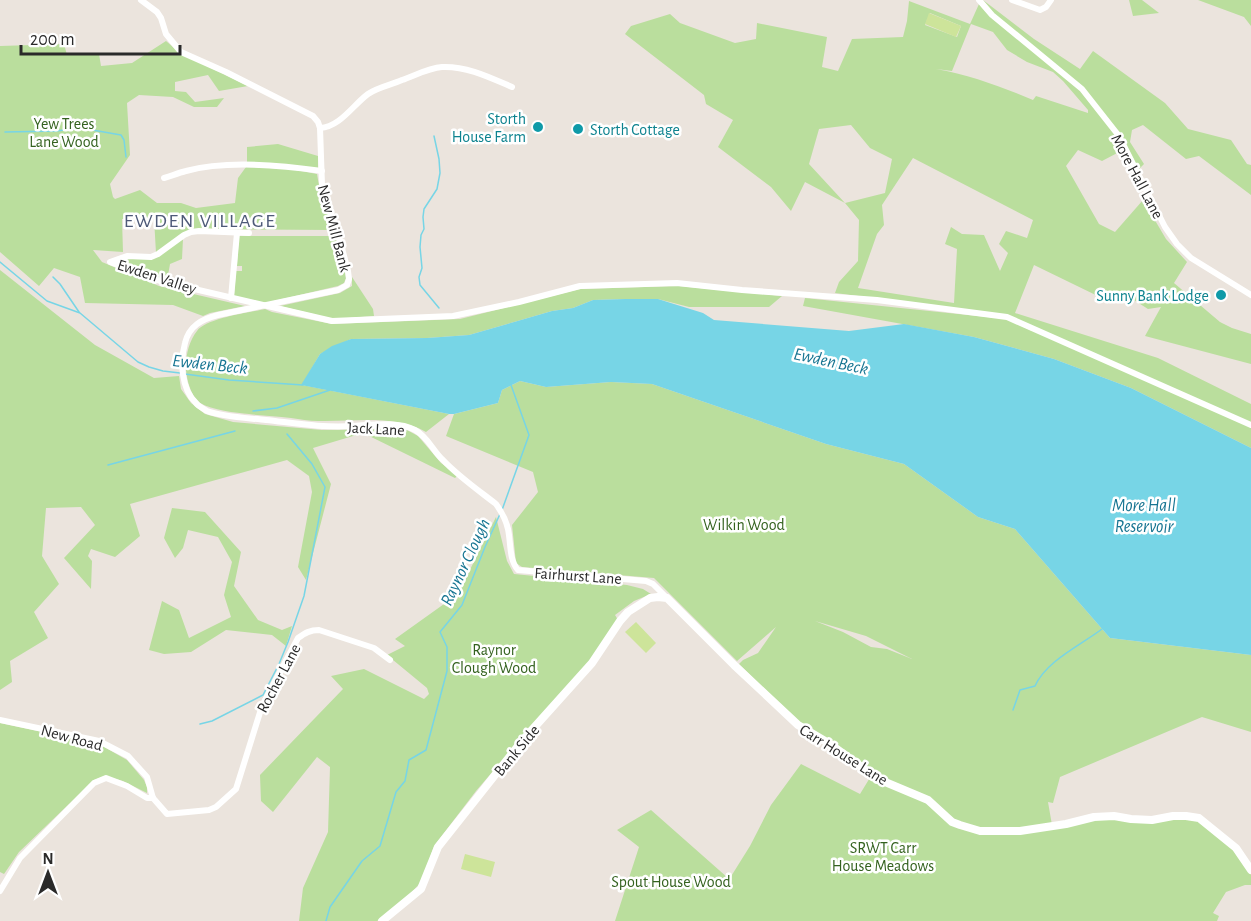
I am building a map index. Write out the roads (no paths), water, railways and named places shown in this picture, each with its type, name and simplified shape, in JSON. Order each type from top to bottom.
[{"type":"street","points":[[141,0],[157,12],[166,34],[181,52],[313,116],[320,128],[326,128],[341,119],[377,90],[441,67],[472,70],[512,87]]},
{"type":"street","name":"More Hall Lane","points":[[979,0],[992,15],[1082,89],[1119,136],[1165,227],[1177,244],[1191,258],[1251,295]]},
{"type":"street","points":[[1012,0],[1040,10],[1046,7],[1051,0]]},
{"type":"street","name":"New Mill Bank","points":[[229,415],[207,411],[201,407],[195,402],[185,384],[183,362],[186,339],[194,326],[198,322],[218,315],[338,290],[347,285],[349,279],[338,233],[325,201],[322,185],[320,128]]},
{"type":"street","points":[[164,178],[210,167],[241,165],[322,171]]},
{"type":"street","name":"Ewden Valley","points":[[249,233],[191,232],[151,257],[127,256],[110,262],[160,281],[332,321],[448,316],[519,302],[580,286],[677,283],[877,300],[1007,317],[1251,424]]},
{"type":"street","points":[[231,298],[237,232]]},
{"type":"street","name":"Jack Lane","points":[[229,415],[316,425],[370,424],[414,430],[426,439],[442,460],[496,504]]},
{"type":"street","name":"Fairhurst Lane","points":[[496,504],[507,526],[513,564],[518,570],[646,581],[653,584],[667,598]]},
{"type":"street","name":"Bank Side","points":[[382,921],[421,889],[438,847],[522,741],[592,663],[620,621],[628,612],[650,598],[667,598]]},
{"type":"street","name":"Carr House Lane","points":[[667,598],[798,725],[830,744],[878,779],[927,800],[952,822],[980,831],[1020,831],[1094,817],[1114,816],[1152,820],[1173,816],[1192,816],[1199,818],[1236,848],[1251,870]]},
{"type":"street","name":"Rocher Lane","points":[[153,798],[167,814],[195,812],[216,807],[236,789],[262,706],[298,638],[304,633],[319,630],[374,648],[390,660]]},
{"type":"street","name":"New Road","points":[[0,720],[99,741],[128,756],[147,777],[153,798]]},
{"type":"street","points":[[0,891],[20,858],[94,783],[106,778],[127,786],[147,798],[153,798]]},
{"type":"water","name":"More Hall Reservoir","points":[[658,299],[703,313],[714,320],[849,331],[904,324],[974,337],[1054,359],[1131,388],[1251,448],[1251,655],[1110,638],[1015,529],[978,517],[904,464],[826,444],[652,384],[611,382],[546,387],[520,381],[502,390],[498,403],[454,414],[301,385],[320,354],[332,346],[351,339],[469,335],[552,311],[573,308],[593,300]]},
{"type":"waterway","points":[[5,132],[81,128],[121,135],[124,140],[126,157]]},
{"type":"waterway","points":[[434,136],[440,173],[437,189],[424,209],[424,229],[420,247],[422,268],[419,277],[420,285],[439,308]]},
{"type":"waterway","name":"Ewden Beck","points":[[0,262],[47,301],[80,313],[138,362],[163,371],[180,373]]},
{"type":"waterway","name":"Ewden Beck","points":[[53,277],[79,312]]},
{"type":"waterway","name":"Ewden Beck","points":[[185,374],[229,380],[303,385]]},
{"type":"waterway","name":"Raynor Clough","points":[[502,510],[529,435],[511,385]]},
{"type":"waterway","name":"Ewden Beck","points":[[253,411],[277,408],[330,390]]},
{"type":"waterway","points":[[108,465],[235,431]]},
{"type":"waterway","points":[[200,724],[212,721],[263,695],[279,664],[304,596],[325,487],[312,464],[287,434]]},
{"type":"waterway","name":"Raynor Clough","points":[[326,921],[330,907],[362,861],[380,846],[396,792],[405,781],[409,760],[426,750],[447,671],[447,647],[440,632],[462,605],[500,514]]},
{"type":"waterway","points":[[1013,710],[1020,690],[1035,686],[1055,661],[1102,629]]},
{"type":"place","name":"Storth House Farm","points":[[538,127]]},
{"type":"place","name":"Storth Cottage","points":[[578,129]]},
{"type":"place","name":"Sunny Bank Lodge","points":[[1221,295]]},
{"type":"district","name":"EWDEN VILLAGE","points":[[200,220]]},
{"type":"park label","name":"Yew Trees Lane Wood","points":[[64,132]]},
{"type":"park label","name":"Wilkin Wood","points":[[744,524]]},
{"type":"park label","name":"Raynor Clough Wood","points":[[494,658]]},
{"type":"park label","name":"SRWT Carr House Meadows","points":[[883,856]]},
{"type":"park label","name":"Spout House Wood","points":[[671,881]]}]
